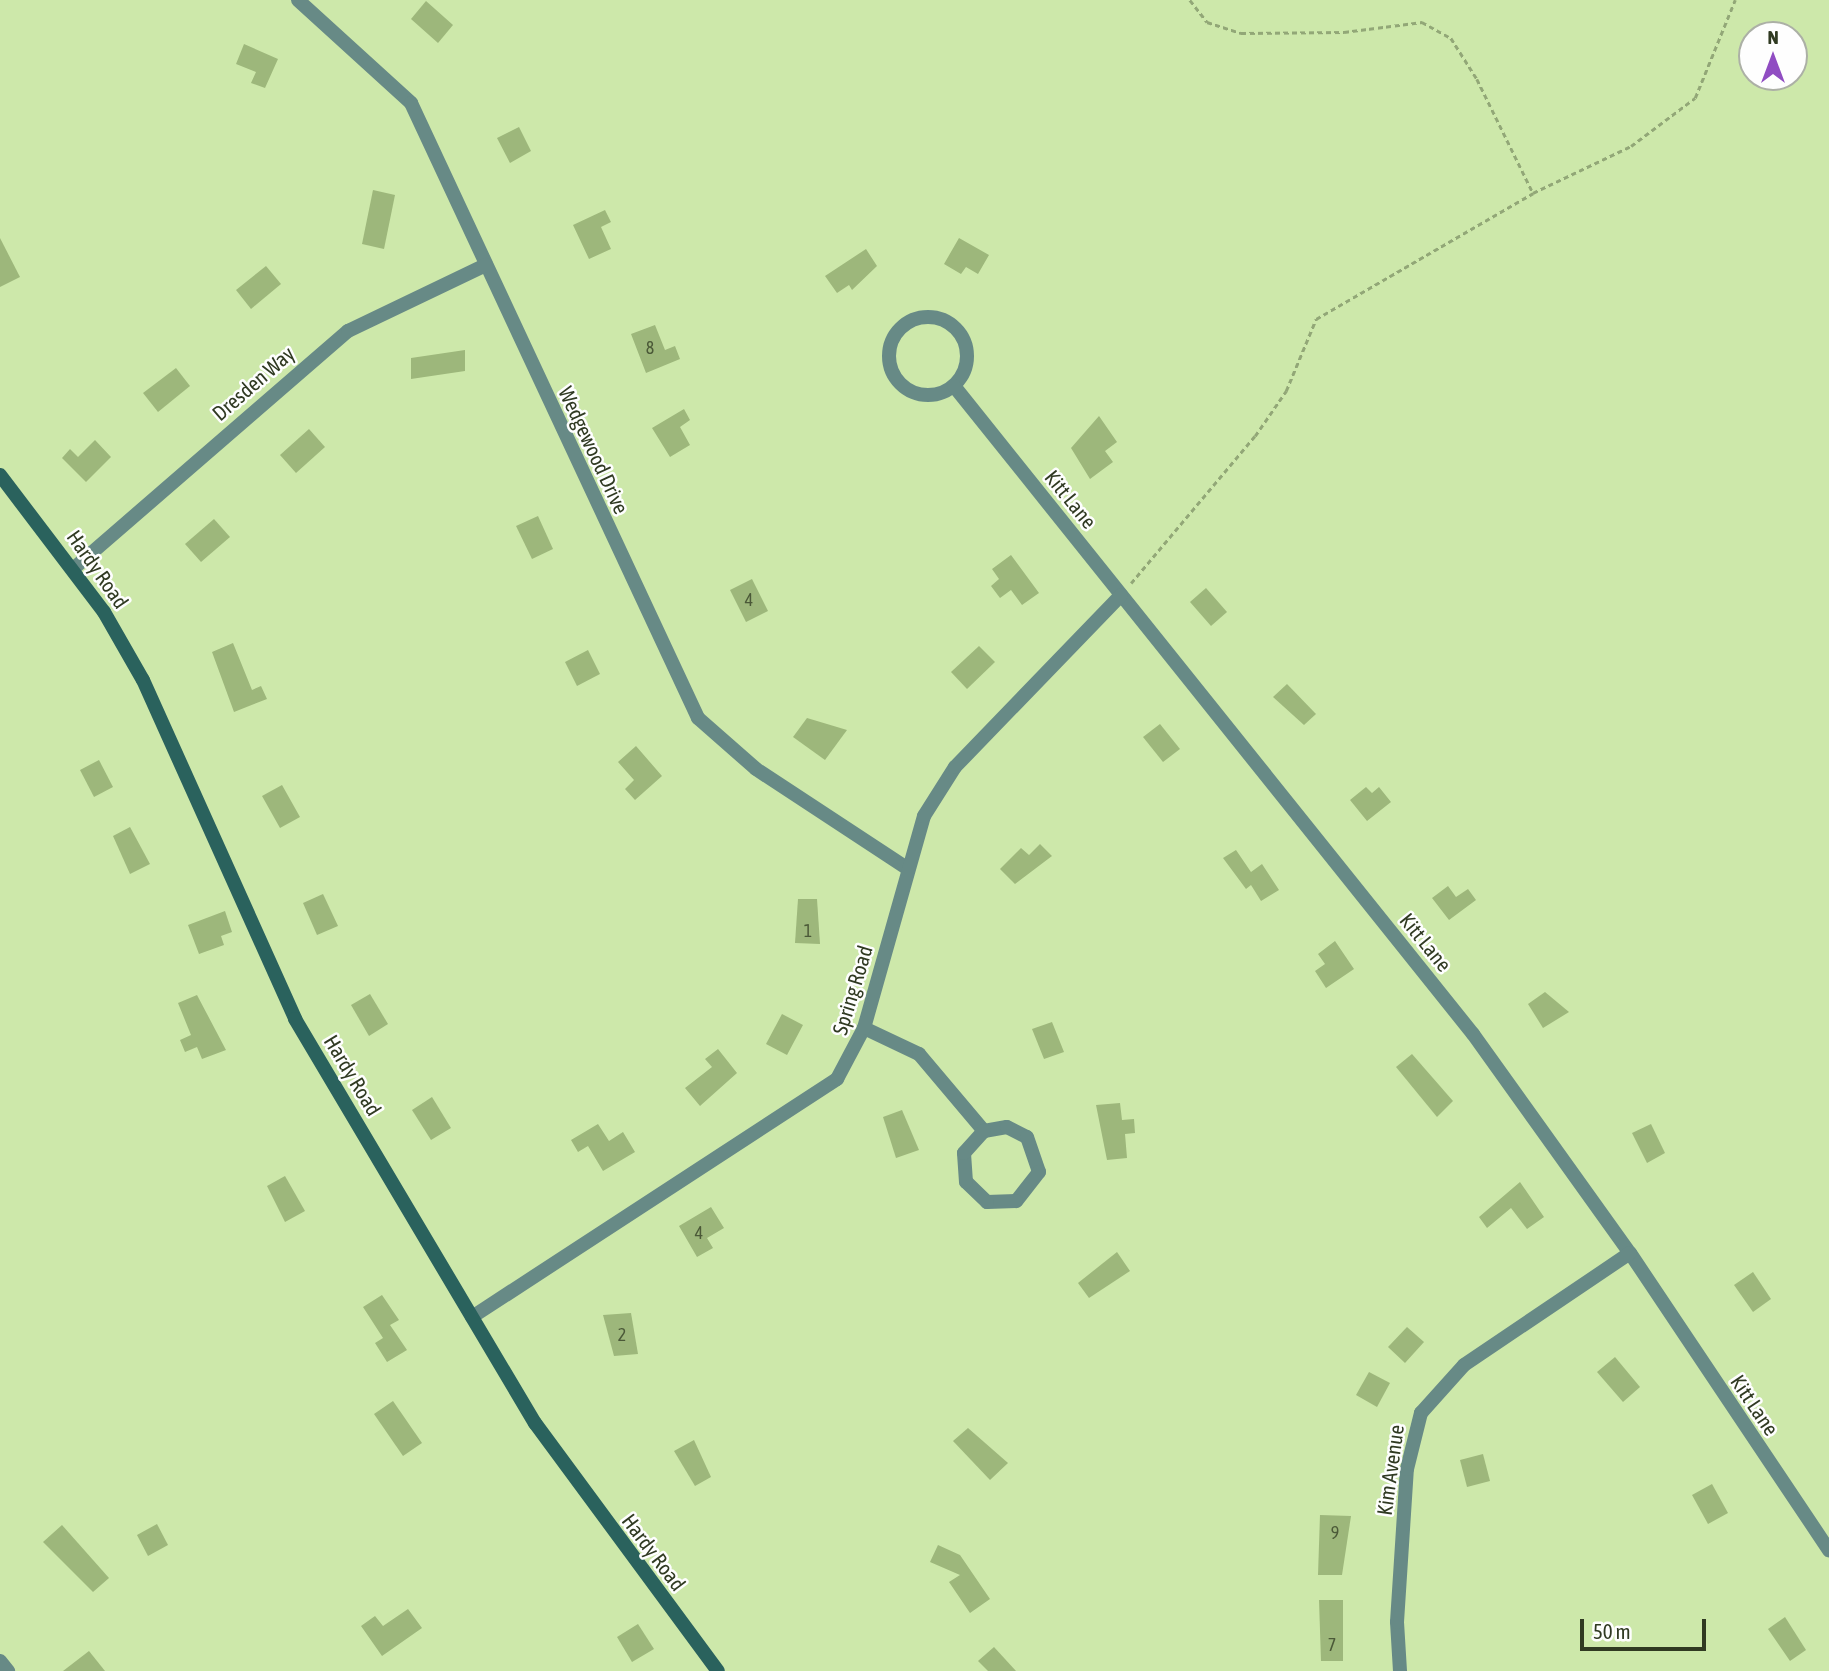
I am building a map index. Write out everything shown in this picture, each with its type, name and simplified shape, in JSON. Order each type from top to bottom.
[{"type":"street","name":"Wedgewood Drive","points":[[298,0],[411,103],[698,718],[757,769],[907,868]]},
{"type":"street","name":"Dresden Way","points":[[73,569],[348,331],[486,265]]},
{"type":"street","points":[[920,317],[956,328],[967,351],[954,386],[930,395],[905,388],[889,354],[898,330],[920,317]]},
{"type":"street","name":"Kitt Lane","points":[[954,386],[1473,1034],[1630,1253],[1829,1550]]},
{"type":"street","name":"Hardy Road","points":[[0,475],[73,569],[170,733],[259,950],[295,1019],[472,1317],[568,1473],[718,1671]]},
{"type":"street","name":"Spring Road","points":[[472,1317],[821,1093],[849,1062],[864,1028],[923,816],[955,767],[1121,595]]},
{"type":"street","points":[[864,1028],[919,1054],[984,1131]]},
{"type":"street","points":[[1014,1129],[1036,1150],[1037,1180],[1016,1201],[987,1202],[966,1182],[964,1153],[984,1131],[1014,1129]]},
{"type":"street","name":"Kim Avenue","points":[[1400,1671],[1396,1622],[1408,1469],[1421,1413],[1464,1365],[1630,1253]]},
{"type":"street","points":[[0,1661],[8,1671]]},
{"type":"path","points":[[1190,0],[1207,22],[1241,33],[1422,22],[1451,38],[1477,79],[1533,193]]},
{"type":"path","points":[[1121,595],[1219,471],[1255,436],[1286,391],[1316,319],[1533,193],[1631,146],[1695,98],[1735,0]]},
{"type":"building","points":[[426,1],[453,25],[438,43],[411,19]]},
{"type":"building","points":[[244,44],[278,59],[265,88],[251,83],[256,72],[236,64]]},
{"type":"building","points":[[519,127],[531,151],[510,163],[497,138]]},
{"type":"building","points":[[373,190],[395,195],[384,249],[362,244]]},
{"type":"building","points":[[605,210],[611,222],[601,227],[611,249],[589,259],[573,225]]},
{"type":"building","points":[[0,238],[20,277],[0,287]]},
{"type":"building","points":[[959,238],[989,255],[978,274],[966,267],[961,274],[944,264]]},
{"type":"building","points":[[866,249],[877,266],[852,290],[849,285],[837,293],[825,276]]},
{"type":"building","points":[[266,266],[281,284],[251,309],[236,290]]},
{"type":"building","points":[[655,325],[665,350],[675,346],[680,359],[646,373],[631,334]]},
{"type":"building","points":[[465,350],[465,371],[411,379],[411,358]]},
{"type":"building","points":[[176,368],[190,386],[158,412],[143,393]]},
{"type":"building","points":[[684,409],[690,420],[680,427],[690,445],[670,457],[652,428]]},
{"type":"building","points":[[1099,416],[1117,442],[1105,451],[1113,462],[1090,479],[1071,448]]},
{"type":"building","points":[[309,429],[325,447],[296,473],[280,455]]},
{"type":"building","points":[[95,440],[111,457],[86,482],[62,458],[70,449],[78,457]]},
{"type":"building","points":[[538,516],[553,549],[532,559],[516,526]]},
{"type":"building","points":[[214,519],[230,537],[201,562],[185,544]]},
{"type":"building","points":[[1011,555],[1039,593],[1022,605],[1011,590],[1000,598],[991,586],[999,579],[992,569]]},
{"type":"building","points":[[752,579],[768,611],[746,622],[730,590]]},
{"type":"building","points":[[1206,588],[1227,612],[1211,626],[1190,602]]},
{"type":"building","points":[[233,643],[252,690],[261,686],[267,699],[234,712],[212,652]]},
{"type":"building","points":[[979,646],[995,662],[967,689],[951,672]]},
{"type":"building","points":[[588,650],[600,674],[577,686],[565,662]]},
{"type":"building","points":[[1287,684],[1316,714],[1304,725],[1273,697]]},
{"type":"building","points":[[807,718],[847,730],[825,760],[793,737]]},
{"type":"building","points":[[1160,724],[1180,749],[1163,762],[1143,737]]},
{"type":"building","points":[[636,746],[662,776],[635,800],[625,789],[634,780],[618,762]]},
{"type":"building","points":[[99,760],[113,787],[94,797],[80,770]]},
{"type":"building","points":[[282,785],[300,817],[280,828],[262,796]]},
{"type":"building","points":[[1366,787],[1372,793],[1379,787],[1391,802],[1367,821],[1350,800]]},
{"type":"building","points":[[130,827],[150,864],[130,874],[113,836]]},
{"type":"building","points":[[1040,844],[1052,856],[1015,884],[1000,869],[1021,848],[1029,855]]},
{"type":"building","points":[[1236,850],[1251,872],[1262,864],[1279,890],[1261,901],[1251,885],[1246,889],[1223,858]]},
{"type":"building","points":[[1448,886],[1456,897],[1468,889],[1476,900],[1449,920],[1432,898]]},
{"type":"building","points":[[323,894],[338,926],[317,935],[303,903]]},
{"type":"building","points":[[798,899],[817,899],[820,944],[795,943]]},
{"type":"building","points":[[225,911],[232,932],[221,936],[224,945],[199,954],[188,925]]},
{"type":"building","points":[[1335,941],[1354,969],[1326,988],[1315,971],[1325,964],[1318,954]]},
{"type":"building","points":[[1545,992],[1569,1012],[1543,1028],[1528,1004]]},
{"type":"building","points":[[370,994],[388,1024],[369,1036],[351,1005]]},
{"type":"building","points":[[197,995],[226,1050],[202,1059],[197,1047],[185,1052],[180,1040],[191,1035],[178,1003]]},
{"type":"building","points":[[782,1014],[803,1025],[787,1055],[766,1044]]},
{"type":"building","points":[[1052,1022],[1064,1052],[1044,1059],[1032,1029]]},
{"type":"building","points":[[718,1049],[737,1073],[700,1106],[685,1088],[712,1067],[705,1059]]},
{"type":"building","points":[[1412,1054],[1453,1101],[1437,1117],[1396,1067]]},
{"type":"building","points":[[432,1097],[451,1128],[431,1140],[412,1110]]},
{"type":"building","points":[[1120,1103],[1122,1120],[1134,1119],[1135,1133],[1125,1134],[1127,1158],[1107,1160],[1096,1105]]},
{"type":"building","points":[[902,1110],[919,1150],[896,1158],[883,1117]]},
{"type":"building","points":[[598,1124],[609,1141],[623,1132],[635,1152],[603,1171],[588,1146],[578,1152],[571,1140]]},
{"type":"building","points":[[1651,1124],[1665,1153],[1647,1163],[1632,1133]]},
{"type":"building","points":[[285,1176],[305,1211],[285,1222],[267,1186]]},
{"type":"building","points":[[1520,1182],[1544,1217],[1527,1229],[1511,1208],[1487,1228],[1479,1217]]},
{"type":"building","points":[[711,1207],[724,1228],[707,1238],[713,1248],[697,1257],[679,1226]]},
{"type":"building","points":[[1117,1252],[1130,1271],[1089,1298],[1078,1283]]},
{"type":"building","points":[[1753,1272],[1771,1299],[1753,1312],[1734,1285]]},
{"type":"building","points":[[382,1295],[399,1320],[390,1325],[407,1350],[387,1362],[375,1343],[383,1338],[363,1307]]},
{"type":"building","points":[[631,1313],[638,1354],[614,1356],[603,1315]]},
{"type":"building","points":[[1407,1327],[1424,1342],[1405,1363],[1388,1347]]},
{"type":"building","points":[[1615,1357],[1640,1387],[1623,1402],[1597,1372]]},
{"type":"building","points":[[1369,1372],[1390,1383],[1377,1407],[1356,1395]]},
{"type":"building","points":[[393,1401],[422,1443],[403,1456],[374,1414]]},
{"type":"building","points":[[968,1428],[1008,1463],[990,1480],[953,1441]]},
{"type":"building","points":[[694,1440],[711,1477],[695,1486],[674,1451]]},
{"type":"building","points":[[1483,1454],[1490,1481],[1467,1487],[1460,1460]]},
{"type":"building","points":[[1712,1484],[1728,1513],[1708,1524],[1692,1495]]},
{"type":"building","points":[[1320,1515],[1351,1516],[1342,1575],[1318,1575]]},
{"type":"building","points":[[157,1524],[168,1545],[148,1556],[137,1535]]},
{"type":"building","points":[[62,1525],[109,1578],[93,1592],[43,1542]]},
{"type":"building","points":[[938,1545],[960,1555],[990,1599],[970,1613],[949,1582],[960,1575],[930,1562]]},
{"type":"building","points":[[1319,1600],[1343,1600],[1343,1661],[1321,1661]]},
{"type":"building","points":[[408,1609],[422,1628],[382,1656],[361,1626],[375,1616],[383,1626]]},
{"type":"building","points":[[1785,1617],[1806,1650],[1790,1661],[1768,1629]]},
{"type":"building","points":[[638,1624],[654,1649],[632,1662],[617,1637]]},
{"type":"building","points":[[994,1647],[1016,1671],[988,1671],[978,1661]]},
{"type":"building","points":[[89,1651],[105,1671],[63,1671]]}]
